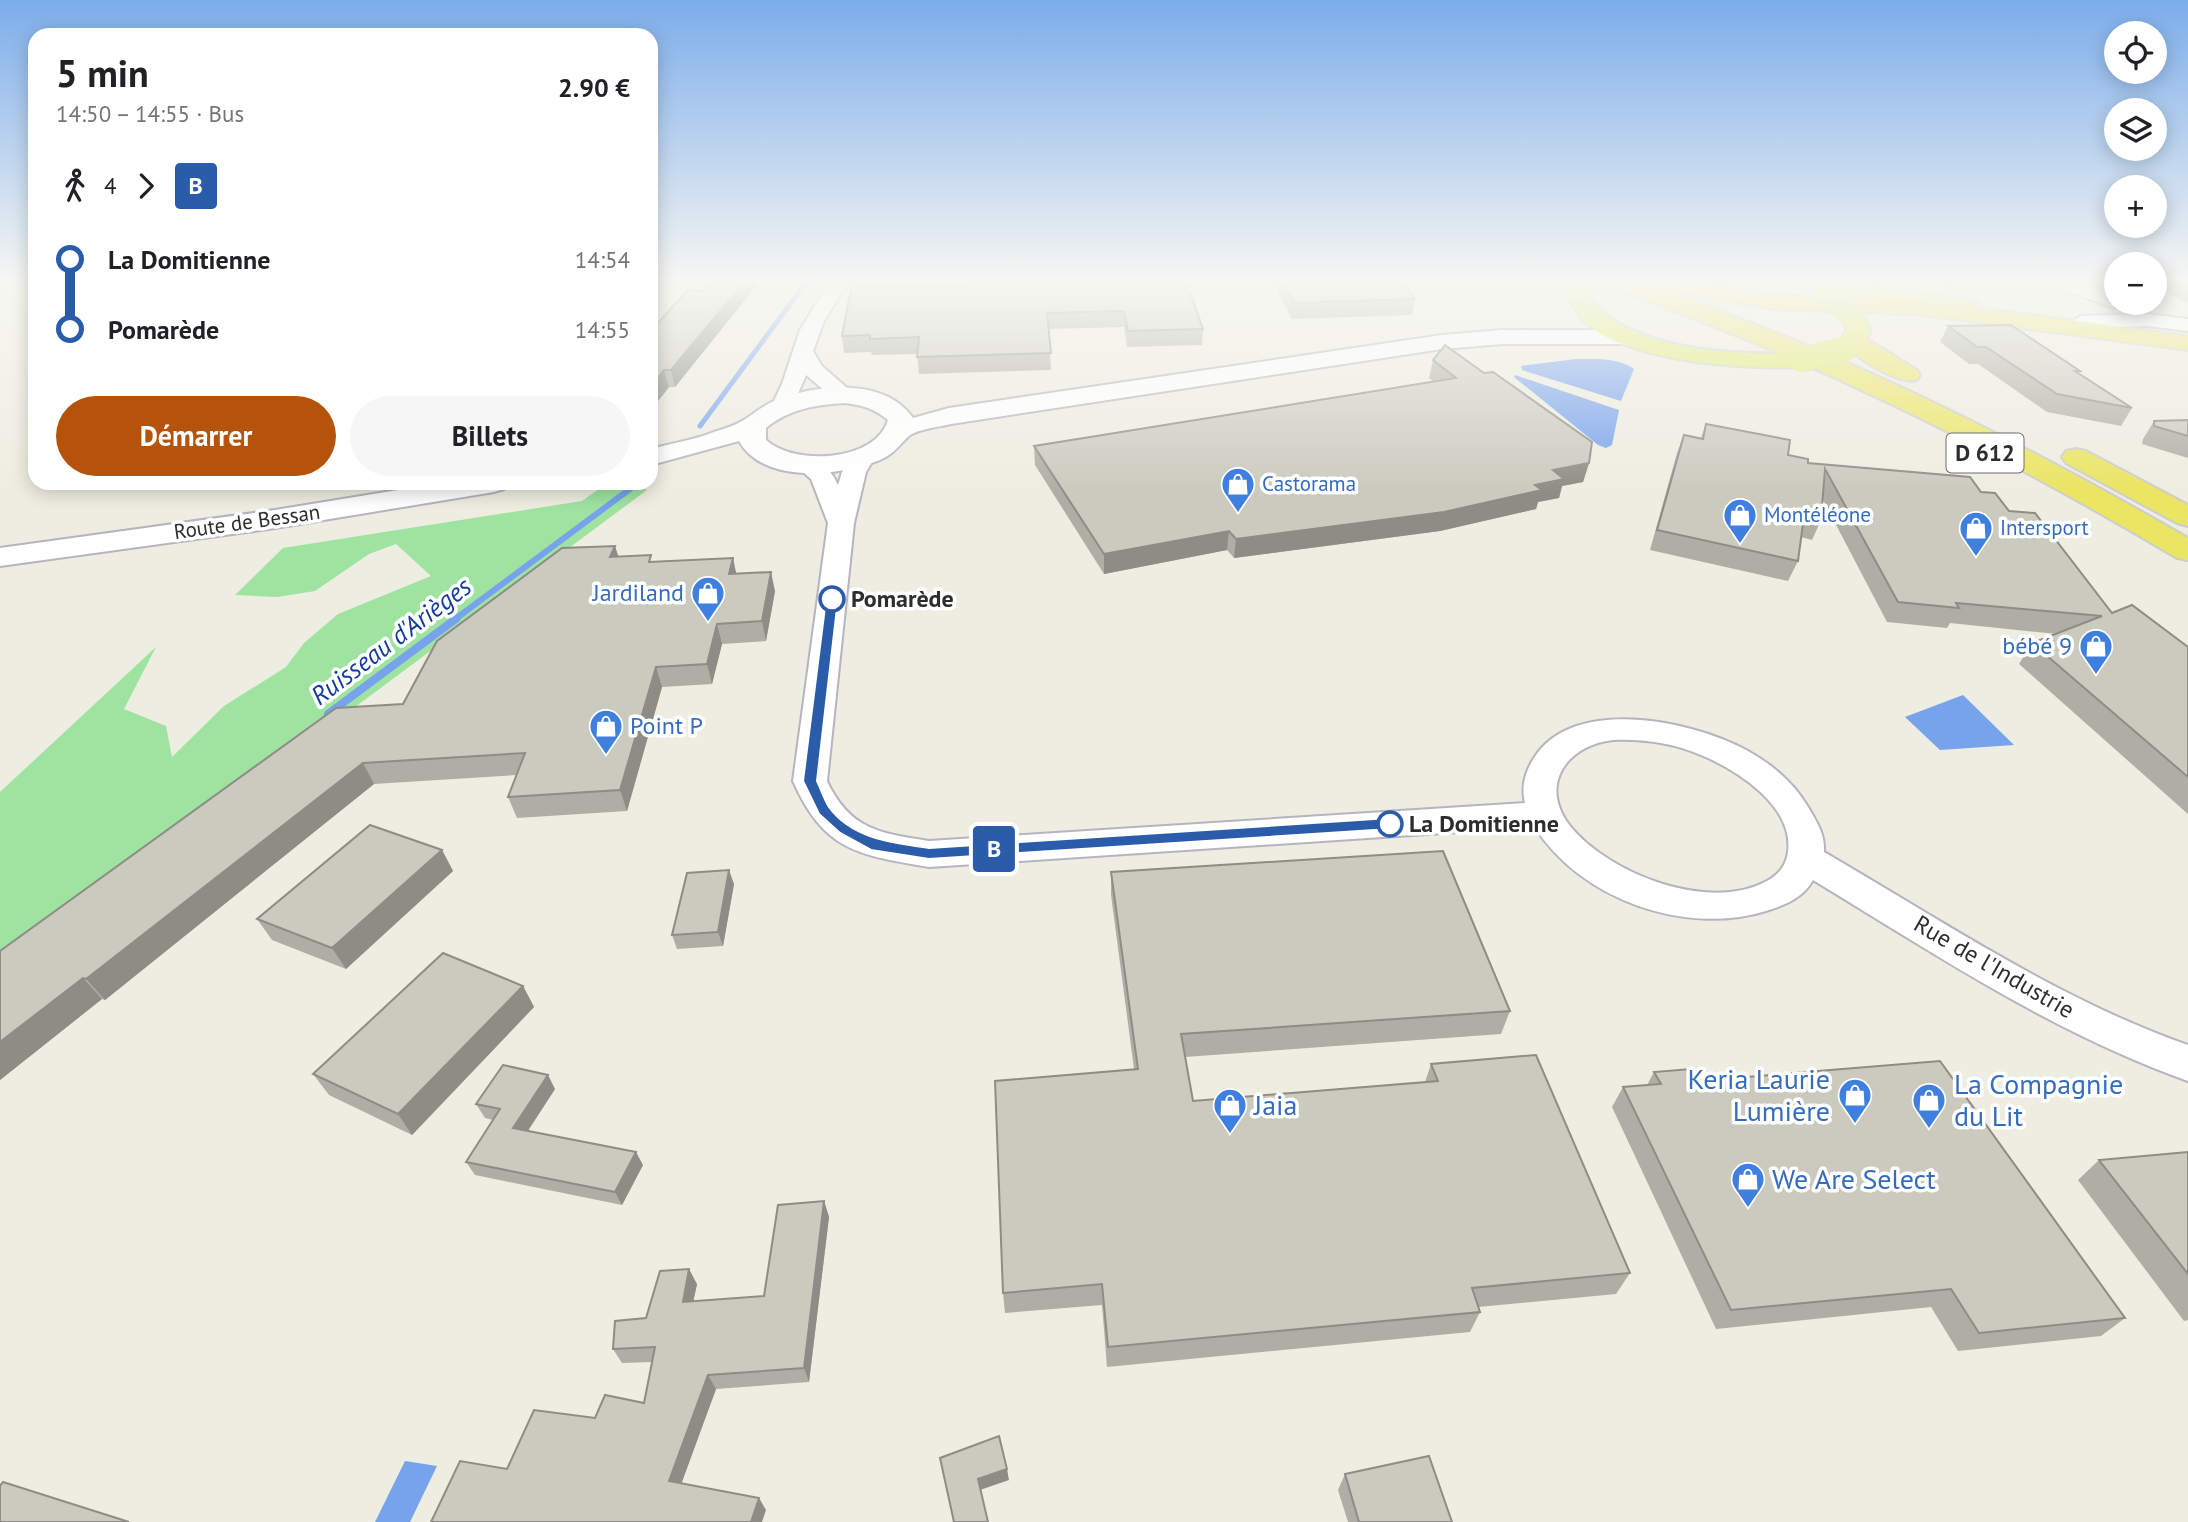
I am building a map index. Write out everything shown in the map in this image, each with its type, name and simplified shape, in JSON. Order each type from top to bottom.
[{"type":"highway","name":"D 612","points":[[1797,351],[1846,371],[2098,498],[2188,551]]},
{"type":"highway","name":"D 612","points":[[1825,351],[1922,394],[2118,492],[2188,532]]},
{"type":"highway","name":"D 612","points":[[1870,351],[1911,377],[2076,457],[2188,517]]},
{"type":"highway","name":"D 612","points":[[1770,362],[1832,380],[1957,438],[2062,494],[2188,569]]},
{"type":"main road","points":[[1681,351],[1696,355],[1770,362],[1801,360],[1817,351]]},
{"type":"street","points":[[783,405],[799,374],[802,351]]},
{"type":"street","points":[[803,351],[813,370],[844,395]]},
{"type":"street","points":[[757,439],[767,413],[783,405],[814,397],[844,395],[871,399],[887,405],[920,407],[973,403],[1316,351]]},
{"type":"street","points":[[757,439],[781,460],[806,464],[836,463],[863,457],[888,445],[901,429],[949,416],[1381,351]]},
{"type":"street","points":[[887,405],[901,419],[901,429]]},
{"type":"street","points":[[658,456],[757,439]]},
{"type":"street","points":[[863,457],[854,472],[841,523],[810,781],[824,810],[845,829],[871,844],[929,854],[1533,815],[1544,811]]},
{"type":"street","points":[[806,464],[822,476],[841,523]]},
{"type":"street","name":"Route de Bessan","points":[[0,557],[275,519],[451,490]]},
{"type":"street","points":[[1641,730],[1663,733],[1721,751],[1751,767],[1776,787],[1794,809],[1805,834],[1806,858],[1793,881],[1767,898],[1730,906],[1667,900],[1636,890],[1604,874],[1577,855],[1556,833],[1544,811],[1539,782],[1549,758],[1572,740],[1603,731],[1641,730]]},
{"type":"street","name":"Rue de l'Industrie","points":[[1806,858],[2018,985],[2140,1046],[2188,1063]]},
{"type":"green space","points":[[597,490],[647,490],[0,971],[0,792],[156,647],[124,709],[166,726],[172,757],[224,706],[286,667],[304,643],[338,614],[431,576],[396,544],[369,554],[315,591],[277,597],[235,595],[283,548],[582,501]]},
{"type":"water","points":[[1576,359],[1614,361],[1634,369],[1621,401],[1522,370],[1521,366]]},
{"type":"water","points":[[1515,375],[1619,410],[1612,445],[1606,448],[1598,445],[1514,377]]},
{"type":"water","points":[[1963,695],[2014,745],[1940,750],[1905,717]]},
{"type":"water","points":[[405,1461],[437,1466],[410,1522],[375,1522]]},
{"type":"building","points":[[658,351],[687,351],[671,370],[664,370],[658,378]]},
{"type":"building","points":[[918,351],[1051,353],[917,357]]},
{"type":"building","points":[[1440,351],[1453,351],[1484,373],[1493,372],[1592,442],[1589,463],[1553,470],[1564,479],[1535,485],[1542,490],[1444,512],[1236,539],[1229,531],[1104,554],[1034,446],[1456,378],[1433,360]]},
{"type":"building","points":[[1992,351],[2050,351],[2080,371],[2075,371],[2132,408],[2057,394]]},
{"type":"building","points":[[2188,420],[2188,436],[2154,426],[2154,421]]},
{"type":"building","points":[[1706,424],[1790,440],[1788,455],[1808,459],[1808,463],[1970,477],[1981,492],[1995,493],[2009,511],[2035,513],[2112,613],[2132,605],[2188,647],[2188,777],[2032,643],[2102,616],[1956,603],[1959,608],[1898,602],[1825,469],[1821,520],[1804,516],[1798,561],[1657,530],[1684,435],[1703,439]]},
{"type":"building","points":[[615,546],[610,557],[651,555],[649,562],[733,558],[729,574],[771,572],[762,621],[717,624],[707,664],[656,667],[620,790],[508,797],[525,753],[363,763],[86,979],[83,978],[0,1042],[0,951],[336,708],[403,704],[437,641],[562,548]]},
{"type":"building","points":[[370,825],[442,850],[332,948],[257,919]]},
{"type":"building","points":[[1443,851],[1510,1011],[1181,1034],[1193,1101],[1438,1081],[1431,1064],[1536,1055],[1630,1273],[1472,1288],[1480,1312],[1108,1347],[1102,1284],[1003,1293],[995,1081],[1138,1069],[1111,872]]},
{"type":"building","points":[[729,870],[718,932],[672,935],[687,873]]},
{"type":"building","points":[[443,953],[523,986],[398,1114],[313,1074]]},
{"type":"building","points":[[1940,1061],[2125,1318],[1979,1333],[1951,1289],[1731,1310],[1623,1087],[1661,1084],[1654,1072],[1691,1069],[1697,1081]]},
{"type":"building","points":[[503,1065],[548,1075],[513,1128],[636,1152],[615,1192],[466,1162],[500,1109],[476,1104]]},
{"type":"building","points":[[2188,1152],[2188,1274],[2099,1160]]},
{"type":"building","points":[[824,1201],[804,1368],[708,1375],[669,1481],[759,1498],[751,1522],[431,1522],[460,1461],[507,1469],[534,1410],[595,1418],[605,1395],[644,1403],[655,1347],[613,1349],[615,1321],[646,1318],[660,1271],[689,1269],[683,1302],[764,1296],[778,1205]]},
{"type":"building","points":[[999,1436],[1007,1469],[978,1479],[988,1522],[954,1522],[940,1458]]},
{"type":"building","points":[[1429,1456],[1452,1522],[1359,1522],[1345,1474]]},
{"type":"building","points":[[3,1482],[129,1522],[0,1522],[0,1486]]},
{"type":"waterway","name":"Ruisseau d'Arièges","points":[[700,426],[755,351]]},
{"type":"waterway","name":"Ruisseau d'Arièges","points":[[454,620],[629,490]]},
{"type":"waterway","name":"Ruisseau d'Arièges","points":[[328,714],[457,618]]},
{"type":"bus line","name":"B","points":[[832,599],[810,781],[824,810],[845,829],[871,844],[929,854],[1390,824]]},
{"type":"place","name":"Castorama","points":[[1238,514]]},
{"type":"place","name":"Montéléone","points":[[1740,545]]},
{"type":"place","name":"Intersport","points":[[1976,558]]},
{"type":"place","name":"Pomarède","points":[[832,599]]},
{"type":"place","name":"Jardiland","points":[[708,623]]},
{"type":"place","name":"bébé 9","points":[[2096,676]]},
{"type":"place","name":"Point P","points":[[606,756]]},
{"type":"place","name":"La Domitienne","points":[[1390,824]]},
{"type":"place","name":"Keria Laurie Lumière","points":[[1855,1125]]},
{"type":"place","name":"La Compagnie du Lit","points":[[1929,1130]]},
{"type":"place","name":"Jaia","points":[[1230,1135]]},
{"type":"place","name":"We Are Select","points":[[1748,1209]]}]
